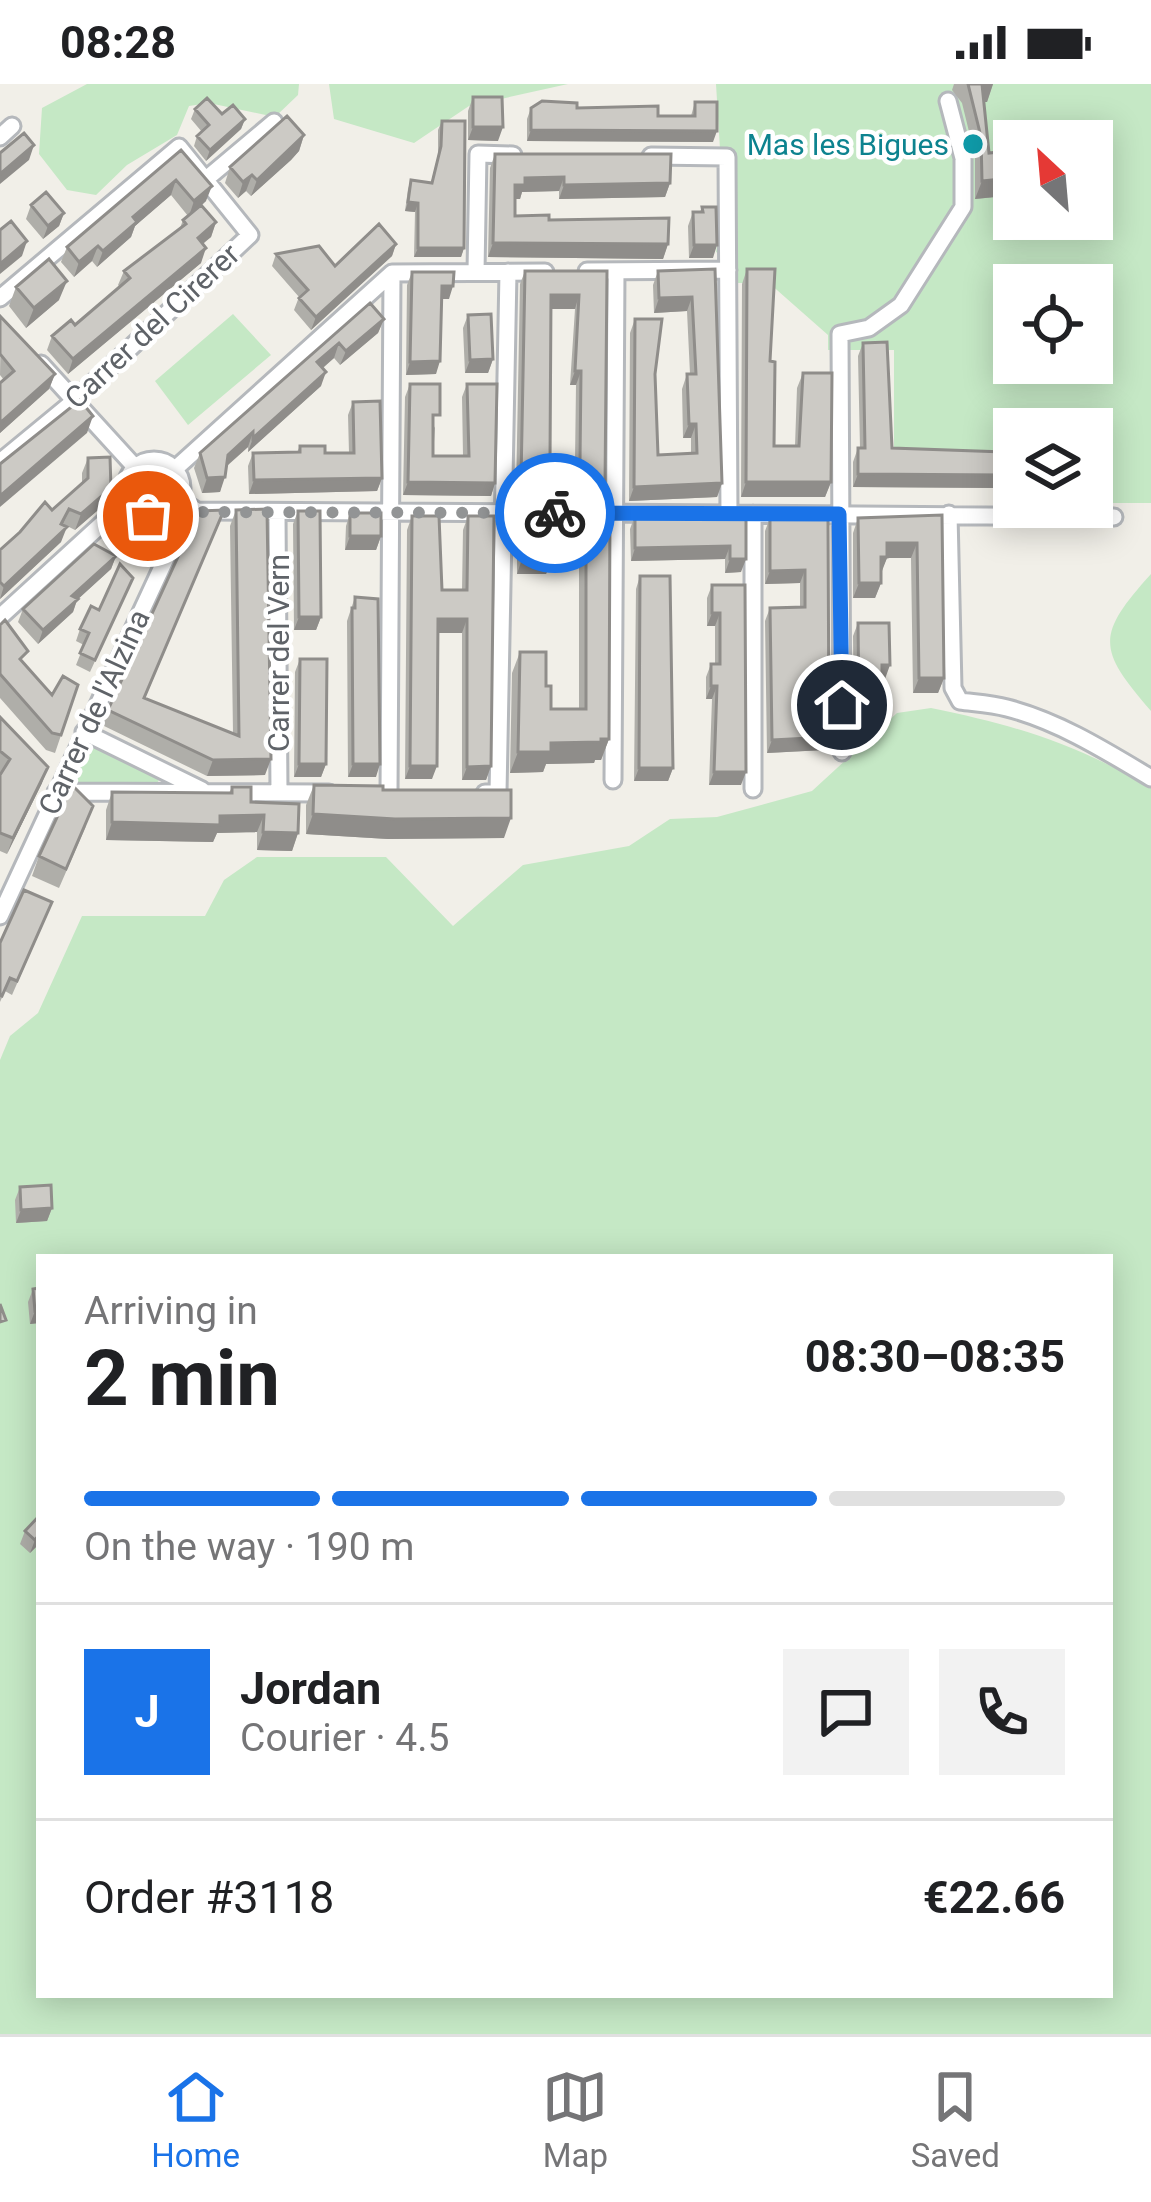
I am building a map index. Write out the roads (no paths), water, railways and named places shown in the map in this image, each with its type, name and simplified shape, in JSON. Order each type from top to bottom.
[{"type":"street","points":[[842,752],[840,334],[869,328],[901,305],[963,207],[963,158],[948,101]]},
{"type":"street","points":[[0,298],[178,148],[205,180],[274,122]]},
{"type":"street","points":[[476,272],[478,154],[523,155]]},
{"type":"street","points":[[636,156],[727,157],[729,514]]},
{"type":"street","name":"Carrer del Cirerer","points":[[0,462],[74,401],[250,235],[205,180]]},
{"type":"street","points":[[175,469],[392,273],[728,270]]},
{"type":"street","points":[[476,793],[497,793],[508,272]]},
{"type":"street","points":[[613,780],[616,272]]},
{"type":"street","points":[[389,794],[392,273]]},
{"type":"street","points":[[29,350],[135,467]]},
{"type":"street","points":[[148,460],[163,461],[175,469],[182,484],[177,505],[162,516],[136,510],[128,500],[128,476],[135,467],[148,460]]},
{"type":"street","points":[[0,617],[128,500]]},
{"type":"street","points":[[177,505],[197,512],[277,514],[548,513]]},
{"type":"street","name":"Carrer de l'Alzina","points":[[0,916],[8,877],[58,788],[181,526],[177,505]]},
{"type":"street","points":[[571,513],[1114,518]]},
{"type":"street","name":"Carrer del Vern","points":[[277,514],[279,793]]},
{"type":"street","points":[[753,514],[753,789]]},
{"type":"street","points":[[949,514],[953,688],[960,701],[1008,708],[1095,745],[1151,778]]},
{"type":"street","points":[[84,732],[205,791]]},
{"type":"street","points":[[45,767],[58,788],[345,793]]},
{"type":"street","points":[[367,794],[411,794]]},
{"type":"place","name":"Mas les Bigues","points":[[973,144]]}]
